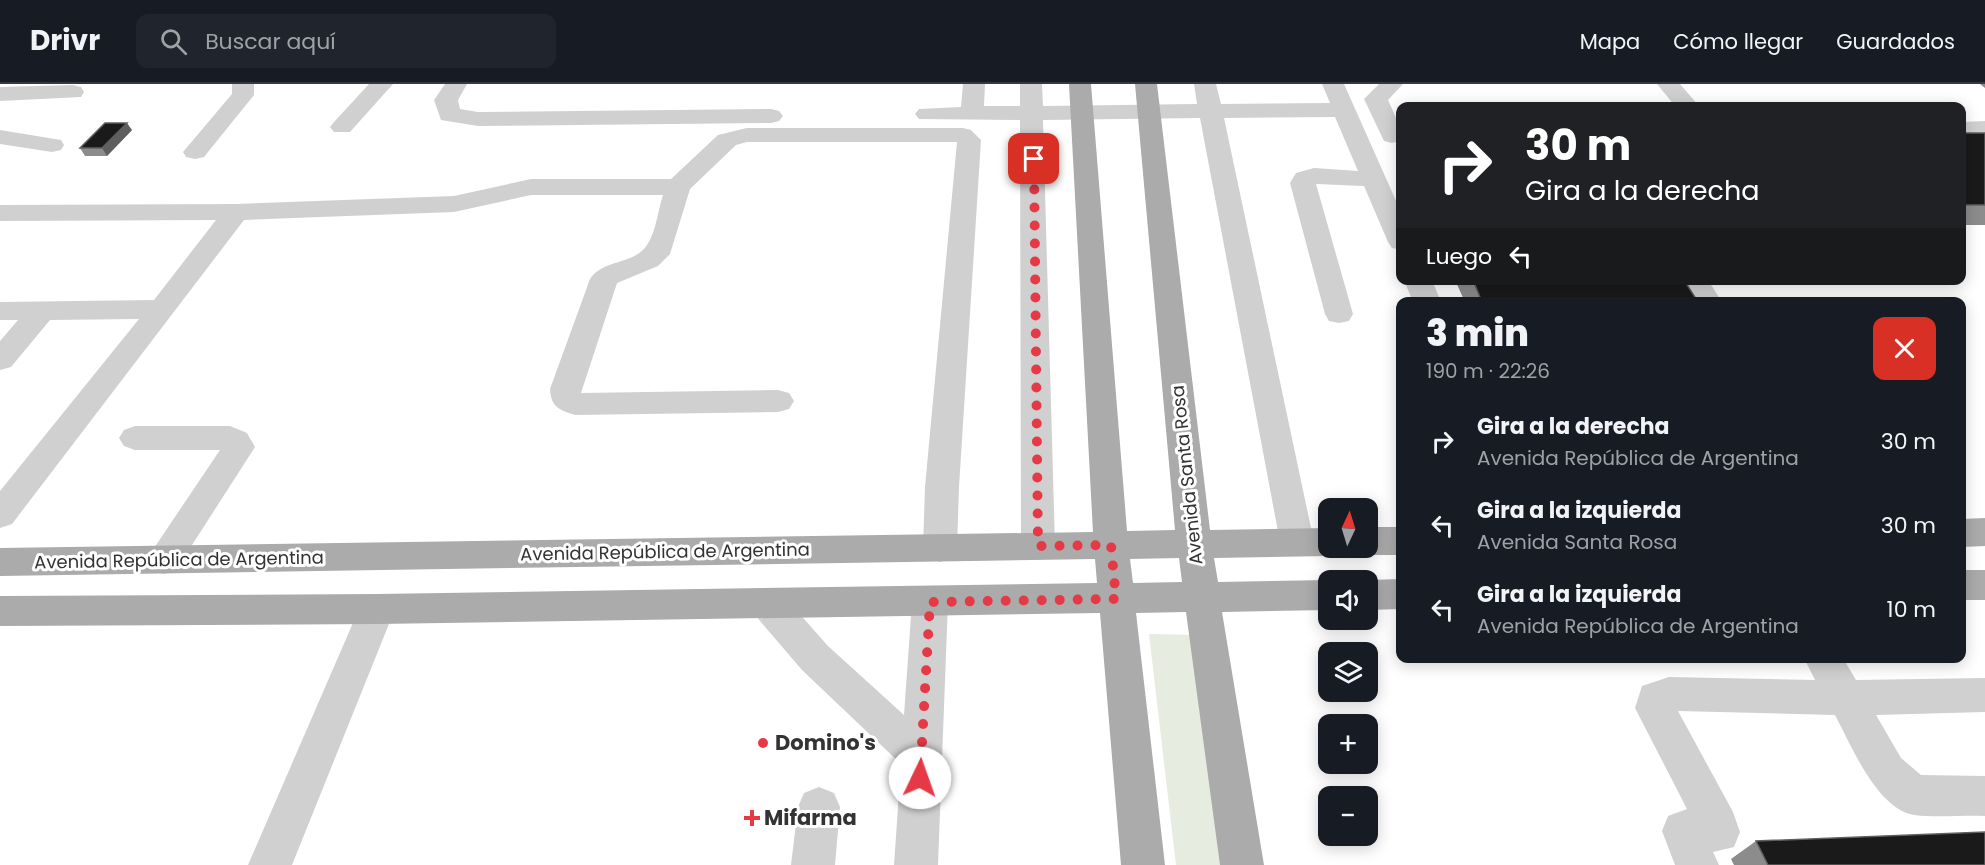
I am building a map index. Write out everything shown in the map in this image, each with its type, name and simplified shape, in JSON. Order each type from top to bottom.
[{"type":"main road","points":[[1080,84],[1111,545],[1143,865]]},
{"type":"main road","name":"Avenida Santa Rosa","points":[[1146,84],[1194,544],[1242,865]]},
{"type":"main road","points":[[1966,533],[1985,532]]},
{"type":"main road","points":[[1378,541],[1396,541]]},
{"type":"main road","name":"Avenida República de Argentina","points":[[0,562],[1313,542]]},
{"type":"main road","points":[[1966,585],[1985,585]]},
{"type":"main road","points":[[1378,595],[1396,594]]},
{"type":"main road","points":[[0,611],[377,609],[1318,595]]},
{"type":"street","points":[[195,152],[243,95],[243,84]]},
{"type":"street","points":[[342,127],[382,84]]},
{"type":"street","points":[[456,84],[446,100],[449,115],[478,119],[1344,110]]},
{"type":"street","points":[[972,114],[974,84]]},
{"type":"street","points":[[1031,84],[1038,546]]},
{"type":"street","points":[[1205,84],[1313,542]]},
{"type":"street","points":[[1333,84],[1396,230]]},
{"type":"street","points":[[1355,136],[1396,136],[1376,99],[1392,84]]},
{"type":"street","points":[[1668,84],[1684,102]]},
{"type":"street","points":[[0,94],[73,92]]},
{"type":"street","points":[[1966,129],[1985,128]]},
{"type":"street","points":[[778,401],[575,404],[566,400],[565,389],[604,279],[610,274],[655,255],[660,248],[678,187],[727,140],[747,135],[963,135],[969,140],[942,486],[940,548]]},
{"type":"street","points":[[0,138],[52,145]]},
{"type":"street","points":[[1340,314],[1303,183],[1305,178],[1314,176],[1374,179]]},
{"type":"street","points":[[0,213],[236,212],[454,204],[531,187],[678,187]]},
{"type":"street","points":[[0,515],[236,212]]},
{"type":"street","points":[[0,311],[162,309]]},
{"type":"street","points":[[0,360],[42,311]]},
{"type":"street","points":[[135,438],[230,438],[236,441],[239,447],[164,560]]},
{"type":"street","points":[[916,865],[930,602]]},
{"type":"street","points":[[768,604],[815,658],[921,756]]},
{"type":"street","points":[[270,865],[377,609]]},
{"type":"street","points":[[1826,663],[1887,771],[1913,795],[1985,796]]},
{"type":"street","points":[[1697,865],[1683,831],[1687,829],[1719,832],[1718,826],[1655,708],[1656,698],[1670,694],[1846,698],[1985,695]]},
{"type":"street","points":[[813,865],[819,807]]},
{"type":"shaded area","points":[[1149,634],[1198,635],[1232,865],[1176,865]]},
{"type":"building","points":[[105,123],[127,123],[102,148],[80,148]]},
{"type":"building","points":[[1966,133],[1985,133],[1985,205],[1966,205]]},
{"type":"building","points":[[1475,285],[1687,285],[1695,297],[1480,297]]},
{"type":"building","points":[[1985,832],[1985,865],[1768,865],[1756,841]]},
{"type":"place","name":"Domino's","points":[[763,743]]},
{"type":"place","name":"Mifarma","points":[[752,818]]},
{"type":"route","points":[[920,778],[930,602],[1116,599],[1111,545],[1038,546],[1034,159]]}]
